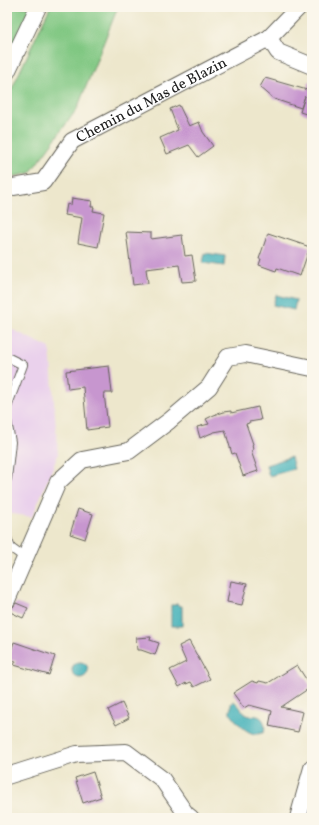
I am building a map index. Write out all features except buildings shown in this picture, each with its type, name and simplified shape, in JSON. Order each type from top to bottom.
[{"type":"street","points":[[7,72],[38,7]]},
{"type":"street","name":"Chemin du Mas de Blazin","points":[[7,188],[43,182],[72,141],[269,38],[299,7]]},
{"type":"street","points":[[269,38],[278,52],[312,66]]},
{"type":"street","points":[[7,600],[58,482],[82,460],[129,452],[209,387],[228,357],[244,354],[312,368]]},
{"type":"street","points":[[7,776],[77,754],[126,752],[162,780],[186,814],[191,818]]},
{"type":"street","points":[[298,818],[312,768]]},
{"type":"lane","points":[[7,357],[23,365],[7,407]]},
{"type":"lane","points":[[7,422],[11,442],[7,479]]},
{"type":"lane","points":[[7,538],[11,548],[25,558]]},
{"type":"shaded area","points":[[7,327],[50,348],[58,455],[32,517],[7,513]]},
{"type":"green space","points":[[7,7],[38,7],[7,72]]},
{"type":"green space","points":[[50,7],[118,7],[77,109],[30,173],[7,178],[7,99]]},
{"type":"water","points":[[205,253],[225,256],[224,266],[203,263]]},
{"type":"water","points":[[276,295],[296,300],[294,310],[273,305]]},
{"type":"water","points":[[291,457],[294,469],[269,476],[266,465]]},
{"type":"water","points":[[177,603],[179,606],[182,606],[182,626],[171,626],[171,605],[175,605]]},
{"type":"water","points":[[80,662],[86,664],[88,670],[86,676],[80,678],[74,676],[72,670],[74,664]]},
{"type":"water","points":[[233,701],[238,704],[247,715],[257,716],[263,720],[265,725],[264,732],[254,734],[244,729],[240,725],[230,713],[231,704]]}]
